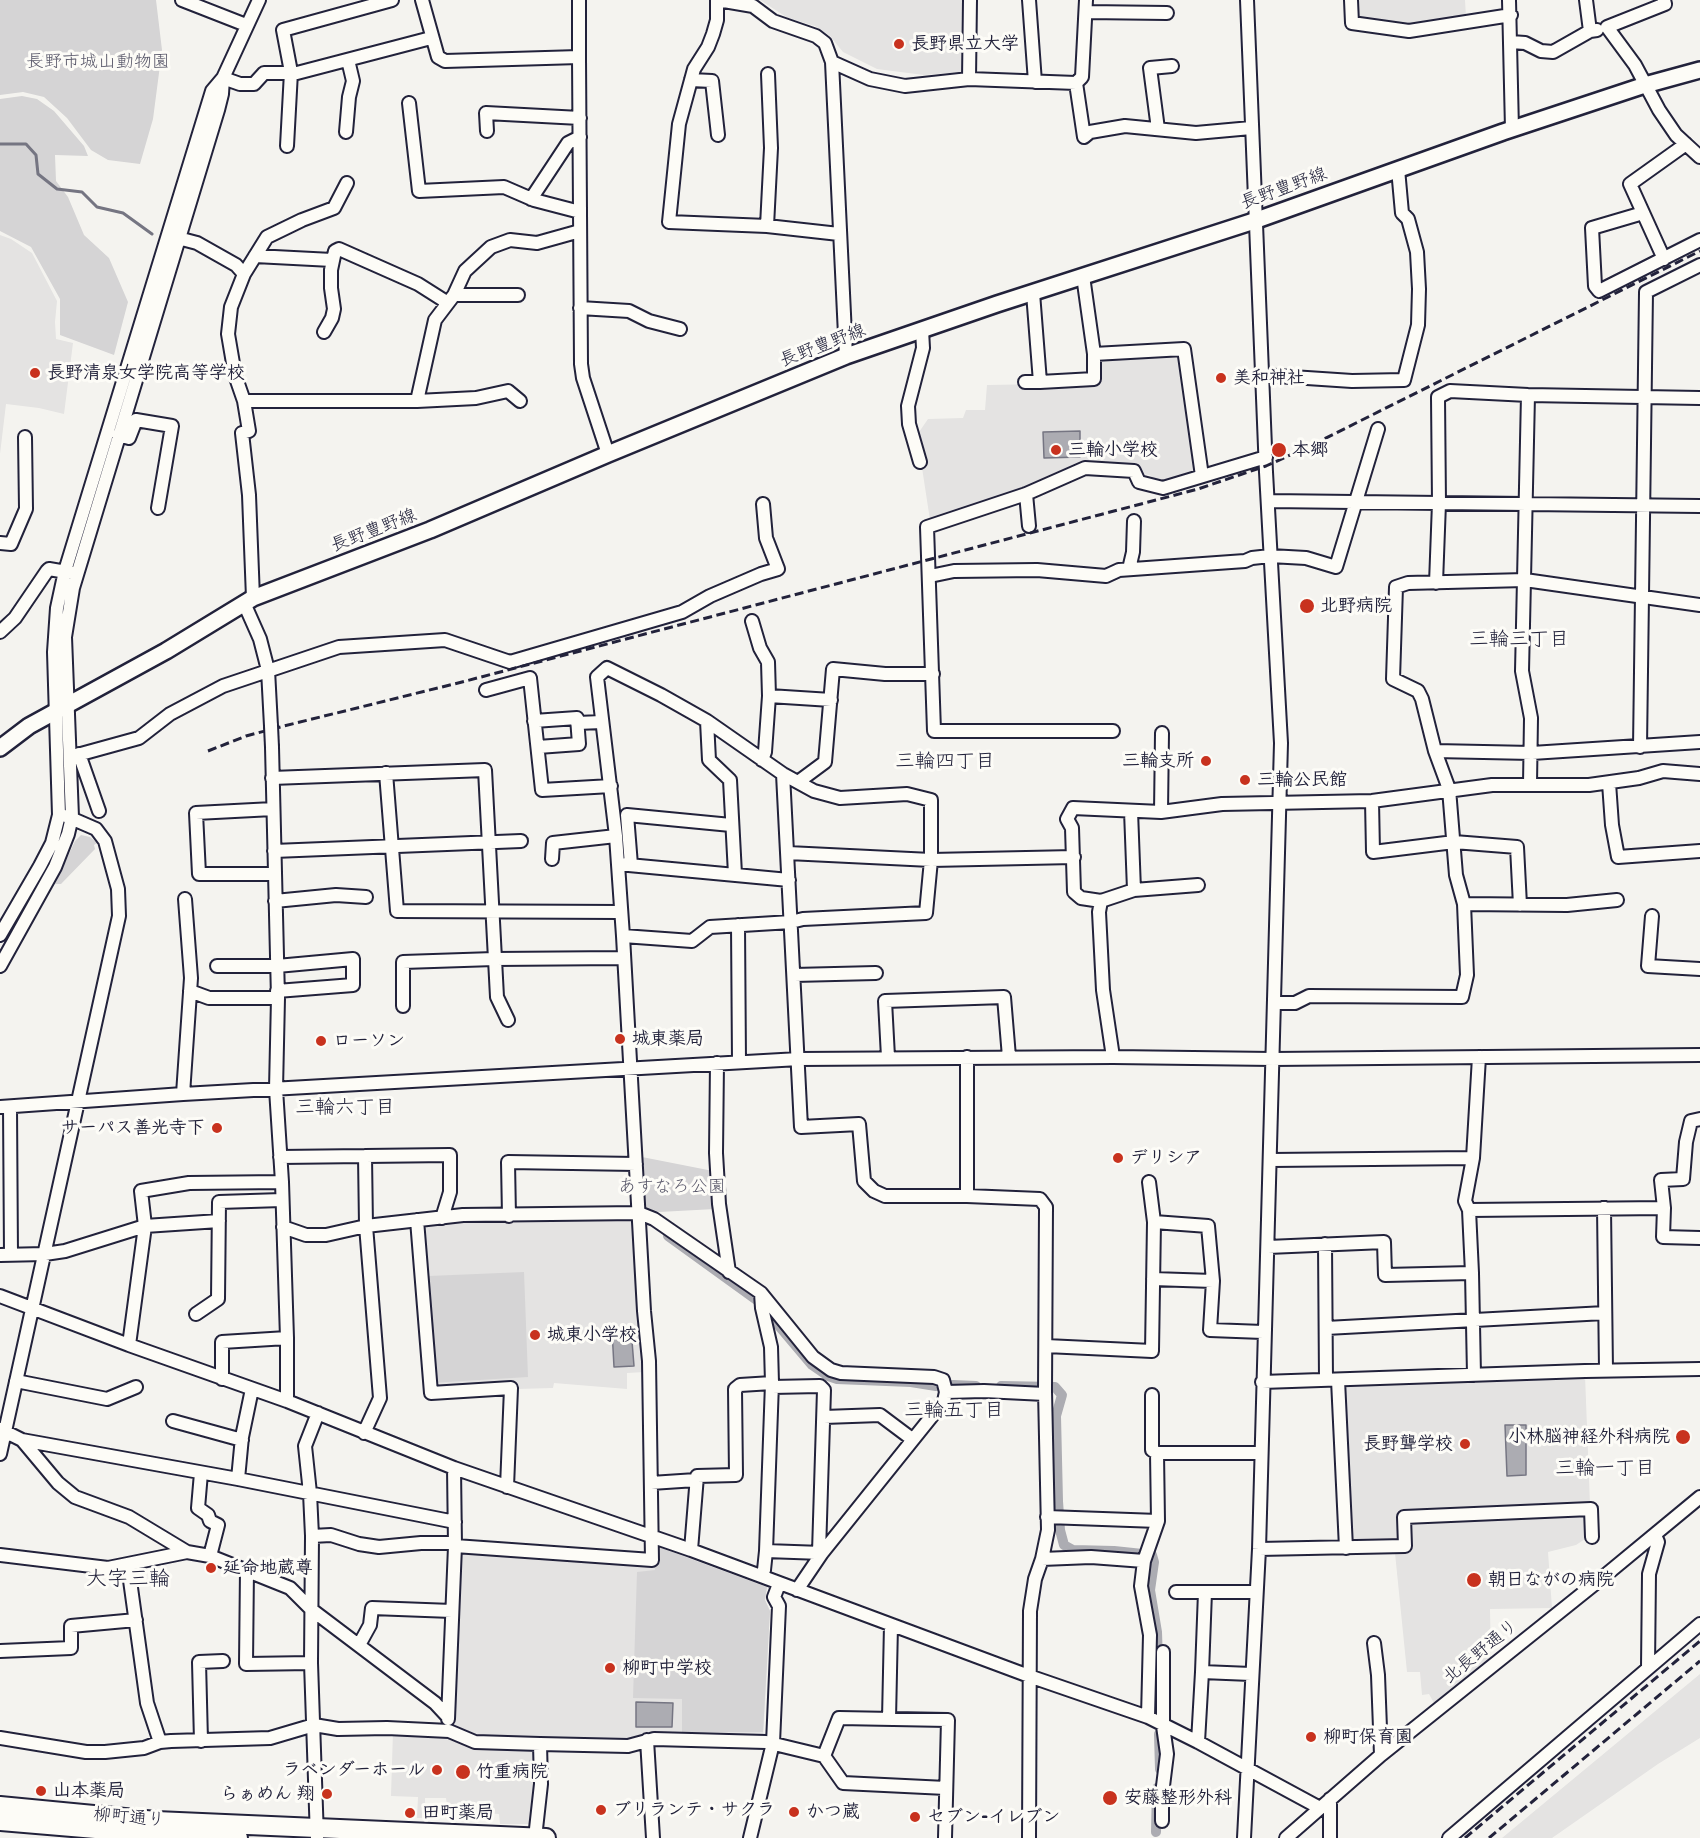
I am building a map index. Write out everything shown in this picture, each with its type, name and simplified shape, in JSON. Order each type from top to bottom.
[{"type":"highway","name":"柳町通り","points":[[0,1806],[71,1826]]},
{"type":"highway","name":"柳町通り","points":[[0,1821],[199,1832],[546,1838]]},
{"type":"highway","name":"柳町通り","points":[[199,1832],[238,1838]]},
{"type":"main road","name":"長野豊野線","points":[[0,748],[29,726],[166,651],[249,601],[430,530],[846,356],[1033,292],[1254,221],[1512,129],[1700,70]]},
{"type":"street","points":[[182,0],[246,26]]},
{"type":"street","points":[[0,935],[48,850],[59,815],[65,637],[70,572],[212,91],[223,78],[259,0]]},
{"type":"street","points":[[287,146],[291,72],[283,30],[392,0]]},
{"type":"street","points":[[423,0],[431,38],[438,57],[445,61],[579,57]]},
{"type":"street","points":[[579,0],[580,308],[583,378],[608,454]]},
{"type":"street","points":[[839,234],[766,226],[669,222],[679,124],[694,69],[708,47],[713,34],[717,20],[718,0],[753,6],[773,21],[816,36],[825,43],[832,62],[846,356]]},
{"type":"street","points":[[969,79],[970,0]]},
{"type":"street","points":[[1029,0],[1035,82]]},
{"type":"street","points":[[1244,1838],[1259,1549],[1263,1332],[1271,1160],[1281,802],[1281,743],[1254,221],[1247,0]]},
{"type":"street","points":[[1351,0],[1352,23],[1409,31],[1510,15]]},
{"type":"street","points":[[1509,0],[1512,129]]},
{"type":"street","points":[[1586,0],[1590,31]]},
{"type":"street","points":[[1511,42],[1525,43],[1541,51],[1553,52],[1590,31],[1607,27],[1665,4],[1664,0]]},
{"type":"street","points":[[832,62],[870,79],[905,86],[969,79],[1076,83],[1082,77],[1086,6],[1167,13]]},
{"type":"street","points":[[1607,27],[1635,65],[1645,86],[1676,135],[1700,157]]},
{"type":"street","points":[[223,78],[240,84],[254,84],[264,73],[297,73],[431,38]]},
{"type":"street","points":[[346,132],[353,81],[348,60]]},
{"type":"street","points":[[1158,129],[1150,68],[1172,66]]},
{"type":"street","points":[[766,226],[771,148],[768,74]]},
{"type":"street","points":[[70,572],[118,435],[218,110],[223,78]]},
{"type":"street","points":[[691,80],[712,81],[718,135]]},
{"type":"street","points":[[1076,83],[1084,137],[1090,132],[1125,126],[1196,133],[1251,128]]},
{"type":"street","points":[[409,103],[419,191],[504,187],[531,199],[580,212]]},
{"type":"street","points":[[486,131],[486,113],[580,118]]},
{"type":"street","points":[[531,199],[568,143],[580,137]]},
{"type":"street","points":[[1664,259],[1630,184],[1686,144]]},
{"type":"street","points":[[1262,375],[1353,381],[1404,380],[1418,325],[1419,289],[1417,252],[1407,219],[1402,213],[1398,169]]},
{"type":"street","points":[[287,1401],[282,1182],[276,1089],[278,994],[268,670],[249,601],[249,495],[242,433],[249,431],[228,334],[231,307],[244,274],[267,237],[334,208],[347,183]]},
{"type":"street","points":[[1643,213],[1592,228],[1595,286],[1599,291],[1700,240]]},
{"type":"street","points":[[417,401],[435,320],[451,299],[465,271],[491,247],[510,240],[537,243],[580,231]]},
{"type":"street","points":[[178,238],[197,243],[236,265],[244,274]]},
{"type":"street","points":[[324,332],[334,309],[331,288],[332,260],[335,251],[339,249],[451,299],[518,295]]},
{"type":"street","points":[[255,256],[332,260]]},
{"type":"street","points":[[1640,747],[1646,292],[1700,265]]},
{"type":"street","points":[[1024,382],[1095,379],[1094,354],[1083,276]]},
{"type":"street","points":[[1033,292],[1040,382]]},
{"type":"street","points":[[580,308],[629,311],[649,321],[680,329]]},
{"type":"street","points":[[920,462],[909,424],[908,406],[923,348],[922,330]]},
{"type":"street","points":[[1094,354],[1184,349],[1202,476]]},
{"type":"street","points":[[1437,583],[1438,397],[1450,391],[1528,395],[1700,398]]},
{"type":"street","points":[[244,401],[417,401],[476,398],[508,392],[520,401]]},
{"type":"street","points":[[1528,395],[1522,671],[1531,718],[1530,784]]},
{"type":"street","points":[[118,435],[129,438],[136,420],[172,426],[158,508]]},
{"type":"street","points":[[930,576],[954,571],[1037,570],[1106,576],[1119,570],[1245,561],[1270,556],[1306,558],[1336,567],[1378,429]]},
{"type":"street","points":[[0,543],[11,544],[26,509],[25,437]]},
{"type":"street","points":[[1113,731],[934,731],[927,526],[1026,494],[1085,468],[1134,471],[1139,482],[1163,488],[1266,458]]},
{"type":"street","points":[[1026,494],[1029,526]]},
{"type":"street","points":[[1268,501],[1700,506]]},
{"type":"street","points":[[74,756],[139,738],[187,703],[223,686],[339,647],[382,646],[445,640],[510,662],[682,612],[710,596],[778,569],[766,538],[763,504]]},
{"type":"street","points":[[1129,569],[1133,552],[1134,521]]},
{"type":"street","points":[[0,632],[15,618],[49,569],[70,572]]},
{"type":"street","points":[[1274,1003],[1294,1003],[1309,996],[1462,997],[1467,975],[1464,904],[1456,875],[1449,789],[1435,751],[1418,691],[1393,679],[1396,587],[1408,583],[1525,580],[1700,606]]},
{"type":"street","points":[[752,621],[760,648],[768,662],[769,696],[765,752],[762,760]]},
{"type":"street","points":[[312,1536],[331,1535],[359,1544],[379,1547],[421,1542],[652,1560],[650,1371],[623,936],[611,786],[597,677],[607,668],[661,694],[707,721],[783,774],[814,791],[840,798],[907,794],[931,800],[931,860],[926,913],[803,919],[791,922],[710,927],[692,941],[623,936]]},
{"type":"street","points":[[798,782],[825,762],[833,669],[885,674],[933,674]]},
{"type":"street","points":[[486,690],[530,678],[542,790],[611,786]]},
{"type":"street","points":[[769,696],[831,700]]},
{"type":"street","points":[[62,709],[74,756],[99,811]]},
{"type":"street","points":[[534,721],[577,718],[579,744],[538,747]]},
{"type":"street","points":[[707,721],[709,759],[730,780],[735,874]]},
{"type":"street","points":[[577,723],[602,722]]},
{"type":"street","points":[[1161,812],[1162,733]]},
{"type":"street","points":[[1435,751],[1532,753],[1700,742]]},
{"type":"street","points":[[0,966],[55,867],[68,834],[72,818],[74,756]]},
{"type":"street","points":[[272,778],[484,770],[494,959],[498,997],[508,1020]]},
{"type":"street","points":[[1198,885],[1134,890],[1101,901],[1081,898],[1074,892],[1072,828],[1067,819],[1073,808],[1161,812],[1222,804],[1372,801],[1449,789],[1530,784],[1589,785],[1639,778],[1663,771],[1700,774]]},
{"type":"street","points":[[386,773],[396,911],[621,912]]},
{"type":"street","points":[[783,774],[801,1127],[859,1124],[864,1181],[874,1191],[885,1196],[1040,1199],[1046,1207],[1045,1390],[1055,1517],[1048,1530],[1035,1579],[1030,1611],[1029,1838]]},
{"type":"street","points":[[1608,783],[1618,857],[1700,851]]},
{"type":"street","points":[[1372,801],[1373,852],[1454,842],[1517,847],[1520,905]]},
{"type":"street","points":[[273,810],[196,813],[199,874],[274,874]]},
{"type":"street","points":[[1131,812],[1134,890]]},
{"type":"street","points":[[0,1454],[2,1431],[33,1309],[118,916],[118,889],[105,841],[96,829],[59,815]]},
{"type":"street","points":[[631,865],[627,815],[731,825]]},
{"type":"street","points":[[552,859],[553,843],[616,836]]},
{"type":"street","points":[[274,851],[521,841]]},
{"type":"street","points":[[788,853],[931,860],[1074,858]]},
{"type":"street","points":[[618,864],[789,880]]},
{"type":"street","points":[[275,901],[336,896],[366,897]]},
{"type":"street","points":[[183,1094],[190,991],[184,899]]},
{"type":"street","points":[[1464,904],[1567,905],[1617,900]]},
{"type":"street","points":[[1101,901],[1099,912],[1103,990],[1113,1057]]},
{"type":"street","points":[[1652,916],[1648,966],[1700,969]]},
{"type":"street","points":[[738,925],[738,1062]]},
{"type":"street","points":[[403,1006],[403,962],[623,958]]},
{"type":"street","points":[[190,991],[209,998],[278,994],[352,985],[353,959],[277,966],[217,966]]},
{"type":"street","points":[[794,975],[876,974]]},
{"type":"street","points":[[888,1057],[885,1000],[1004,997],[1009,1057]]},
{"type":"street","points":[[219,1221],[145,1226],[99,1242],[45,1254],[6,1255],[5,1107],[183,1094],[799,1059],[1113,1057],[1273,1059],[1700,1055]]},
{"type":"street","points":[[967,1057],[967,1196]]},
{"type":"street","points":[[1474,1375],[1469,1210],[1465,1201],[1473,1158],[1479,1057]]},
{"type":"street","points":[[717,1064],[716,1163],[719,1204],[729,1272]]},
{"type":"street","points":[[1700,1119],[1691,1121],[1686,1142],[1683,1179],[1661,1180],[1664,1237],[1700,1238]]},
{"type":"street","points":[[280,1157],[450,1155],[450,1192],[442,1218]]},
{"type":"street","points":[[364,1433],[380,1398],[366,1226],[365,1156]]},
{"type":"street","points":[[1271,1160],[1473,1158]]},
{"type":"street","points":[[509,1216],[508,1162],[636,1164]]},
{"type":"street","points":[[129,1345],[145,1226],[141,1191],[189,1183],[282,1182]]},
{"type":"street","points":[[1046,1346],[1152,1351],[1154,1222],[1149,1182]]},
{"type":"street","points":[[196,1314],[218,1299],[219,1202],[282,1200]]},
{"type":"street","points":[[1604,1208],[1606,1370]]},
{"type":"street","points":[[1469,1210],[1664,1208]]},
{"type":"street","points":[[283,1227],[306,1235],[326,1235],[366,1226],[463,1215],[639,1213],[654,1219],[729,1272],[762,1300],[813,1357],[831,1370],[841,1373],[934,1377],[943,1380],[946,1392],[944,1401],[820,1552],[797,1590]]},
{"type":"street","points":[[417,1220],[431,1393],[511,1388],[507,1487]]},
{"type":"street","points":[[1154,1222],[1208,1226],[1213,1281],[1210,1329],[1263,1332]]},
{"type":"street","points":[[1268,1247],[1384,1242],[1385,1275],[1472,1273]]},
{"type":"street","points":[[1325,1244],[1326,1328],[1346,1548]]},
{"type":"street","points":[[1153,1279],[1213,1281]]},
{"type":"street","points":[[0,1296],[287,1401],[454,1468],[691,1550],[1156,1722],[1320,1808]]},
{"type":"street","points":[[761,1576],[766,1551],[772,1385],[771,1347],[762,1300]]},
{"type":"street","points":[[1326,1328],[1605,1313]]},
{"type":"street","points":[[222,1379],[222,1342],[287,1338]]},
{"type":"street","points":[[1262,1382],[1606,1370],[1700,1370]]},
{"type":"street","points":[[16,1381],[107,1399],[136,1387]]},
{"type":"street","points":[[691,1550],[697,1476],[736,1475],[735,1389],[740,1385],[772,1385],[820,1386],[824,1390],[820,1552]]},
{"type":"street","points":[[238,1479],[242,1440],[252,1389]]},
{"type":"street","points":[[946,1392],[1045,1390]]},
{"type":"street","points":[[1152,1395],[1152,1450],[1157,1453],[1261,1453]]},
{"type":"street","points":[[317,1833],[311,1663],[312,1536],[305,1446],[318,1413]]},
{"type":"street","points":[[824,1417],[880,1415],[912,1439]]},
{"type":"street","points":[[173,1421],[242,1440]]},
{"type":"street","points":[[2,1431],[22,1440],[238,1479],[455,1522]]},
{"type":"street","points":[[22,1440],[58,1483],[75,1497],[129,1517],[186,1552],[210,1556],[290,1588],[312,1610],[440,1708],[448,1717]]},
{"type":"street","points":[[1157,1453],[1158,1521],[1146,1556],[1141,1586],[1150,1635],[1156,1722],[1167,1755],[1162,1794],[1162,1821]]},
{"type":"street","points":[[449,1731],[455,1544],[454,1468]]},
{"type":"street","points":[[201,1473],[198,1508],[208,1515],[210,1521],[218,1525],[210,1556]]},
{"type":"street","points":[[651,1482],[696,1480]]},
{"type":"street","name":"北長野通り","points":[[1286,1838],[1381,1755],[1700,1497]]},
{"type":"street","points":[[1259,1549],[1405,1546],[1404,1517],[1591,1509],[1592,1537]]},
{"type":"street","points":[[1055,1517],[1158,1521]]},
{"type":"street","points":[[1648,1668],[1649,1574],[1658,1542],[1655,1535]]},
{"type":"street","points":[[766,1551],[820,1552]]},
{"type":"street","points":[[0,1556],[108,1568],[128,1566],[186,1552]]},
{"type":"street","points":[[1042,1559],[1146,1556]]},
{"type":"street","points":[[128,1566],[147,1703],[160,1742]]},
{"type":"street","points":[[247,1569],[246,1664],[311,1663]]},
{"type":"street","points":[[750,1838],[773,1743],[778,1606],[774,1597],[779,1584]]},
{"type":"street","points":[[1176,1592],[1257,1592]]},
{"type":"street","points":[[1198,1742],[1206,1592]]},
{"type":"street","points":[[359,1645],[370,1625],[372,1608],[452,1611]]},
{"type":"street","points":[[0,1651],[71,1648],[71,1626],[136,1620]]},
{"type":"street","points":[[1449,1838],[1700,1624]]},
{"type":"street","points":[[890,1719],[891,1625]]},
{"type":"street","points":[[1374,1643],[1378,1675],[1381,1755]]},
{"type":"street","points":[[1156,1722],[1163,1652]]},
{"type":"street","points":[[201,1741],[199,1662],[223,1661]]},
{"type":"street","points":[[1202,1672],[1251,1674]]},
{"type":"street","points":[[824,1756],[839,1718],[948,1720],[945,1838]]},
{"type":"street","points":[[0,1738],[86,1752],[144,1748],[160,1742],[270,1738],[314,1725],[338,1729],[387,1728],[449,1731],[475,1742],[628,1746],[647,1740],[773,1743],[780,1747],[824,1756],[843,1783],[946,1788]]},
{"type":"street","points":[[647,1740],[653,1838]]},
{"type":"street","points":[[535,1838],[541,1784],[540,1744]]},
{"type":"street","points":[[1330,1799],[1330,1838]]},
{"type":"shaded area","name":"長野県立大学","points":[[760,0],[962,0],[961,72],[924,75],[877,69],[843,52],[830,36],[815,26],[788,18]]},
{"type":"shaded area","points":[[1354,0],[1465,0],[1466,17],[1401,26],[1357,20]]},
{"type":"shaded area","name":"長野清泉女学院高等学校","points":[[0,235],[11,239],[32,253],[57,301],[56,339],[73,343],[64,414],[6,404],[0,454]]},
{"type":"shaded area","name":"三輪小学校","points":[[1181,354],[1196,475],[1165,482],[1154,480],[1150,475],[1141,474],[1138,466],[1082,465],[1025,490],[930,520],[917,435],[928,419],[963,418],[966,410],[985,410],[987,385],[1102,383],[1098,358]]},
{"type":"shaded area","points":[[1080,431],[1080,457],[1044,458],[1043,432]]},
{"type":"shaded area","name":"城東小学校","points":[[629,1218],[634,1222],[645,1372],[627,1373],[627,1389],[554,1383],[553,1388],[517,1389],[517,1384],[435,1388],[422,1224],[467,1219]]},
{"type":"shaded area","points":[[631,1329],[634,1366],[614,1367],[612,1330]]},
{"type":"shaded area","name":"長野聾学校","points":[[1585,1375],[1590,1505],[1403,1515],[1402,1546],[1348,1546],[1341,1383]]},
{"type":"shaded area","points":[[1505,1425],[1526,1425],[1526,1475],[1507,1476]]},
{"type":"shaded area","name":"朝日ながの病院","points":[[1587,1511],[1588,1537],[1576,1545],[1548,1552],[1552,1608],[1490,1609],[1491,1660],[1434,1703],[1429,1694],[1422,1695],[1420,1672],[1407,1672],[1395,1553],[1410,1552],[1409,1525],[1412,1521]]},
{"type":"shaded area","name":"柳町中学校","points":[[457,1551],[655,1562],[767,1587],[765,1600],[770,1611],[763,1739],[627,1744],[474,1738],[454,1728],[452,1724]]},
{"type":"shaded area","points":[[1700,1674],[1700,1738],[1658,1764],[1552,1838],[1502,1838]]},
{"type":"shaded area","points":[[636,1702],[673,1703],[672,1727],[636,1727]]},
{"type":"shaded area","name":"竹重病院","points":[[393,1731],[450,1733],[536,1748],[533,1824],[500,1824],[499,1814],[448,1811],[446,1798],[425,1798],[425,1818],[417,1818],[418,1797],[391,1796]]},
{"type":"green space","name":"長野市城山動物園","points":[[0,0],[156,0],[162,50],[153,119],[140,164],[108,160],[91,150],[67,118],[44,97],[23,92],[0,95]]},
{"type":"green space","points":[[22,96],[37,99],[54,111],[84,146],[88,156],[55,155],[56,181],[68,197],[84,235],[109,258],[128,302],[114,355],[60,335],[60,299],[31,247],[0,231],[0,99]]},
{"type":"green space","points":[[81,835],[90,837],[97,843],[94,845],[95,849],[61,884],[55,884],[75,841]]},
{"type":"green space","name":"あすなろ公園","points":[[642,1157],[713,1171],[715,1209],[659,1212],[646,1207]]},
{"type":"green space","points":[[524,1272],[528,1377],[432,1383],[429,1276]]},
{"type":"green space","points":[[656,1546],[767,1587],[765,1600],[770,1611],[763,1732],[682,1732],[682,1699],[633,1698],[637,1572],[655,1570]]},
{"type":"waterway","points":[[0,144],[26,144],[36,155],[38,174],[57,189],[82,192],[97,207],[123,213],[152,234]]},
{"type":"waterway","points":[[668,1236],[758,1301],[812,1365],[828,1376],[837,1379],[911,1382],[936,1386]]},
{"type":"waterway","points":[[953,1385],[976,1386]]},
{"type":"waterway","points":[[1001,1386],[1055,1387],[1062,1395],[1056,1416],[1058,1501],[1060,1530],[1064,1545],[1073,1550],[1152,1555],[1154,1562],[1150,1590],[1157,1632],[1158,1662]]},
{"type":"waterway","points":[[1159,1734],[1160,1769]]},
{"type":"waterway","points":[[1156,1832],[1157,1788]]},
{"type":"railway","points":[[208,751],[246,736],[462,682],[1198,489],[1266,466],[1308,447],[1700,251]]},
{"type":"railway","points":[[1465,1838],[1700,1641]]},
{"type":"railway","points":[[1489,1838],[1700,1661]]},
{"type":"place","name":"長野県立大学","points":[[899,44]]},
{"type":"place","name":"長野清泉女学院高等学校","points":[[35,373]]},
{"type":"place","name":"美和神社","points":[[1221,378]]},
{"type":"place","name":"三輪小学校","points":[[1056,450]]},
{"type":"place","name":"本郷","points":[[1279,450]]},
{"type":"place","name":"北野病院","points":[[1307,606]]},
{"type":"place","name":"三輪支所","points":[[1206,761]]},
{"type":"place","name":"三輪公民館","points":[[1245,780]]},
{"type":"place","name":"城東薬局","points":[[620,1039]]},
{"type":"place","name":"ローソン","points":[[321,1041]]},
{"type":"place","name":"サーパス善光寺下","points":[[217,1128]]},
{"type":"place","name":"デリシア","points":[[1118,1158]]},
{"type":"place","name":"城東小学校","points":[[535,1335]]},
{"type":"place","name":"小林脳神経外科病院","points":[[1683,1437]]},
{"type":"place","name":"長野聾学校","points":[[1465,1444]]},
{"type":"place","name":"延命地蔵尊","points":[[211,1568]]},
{"type":"place","name":"朝日ながの病院","points":[[1474,1580]]},
{"type":"place","name":"柳町中学校","points":[[610,1668]]},
{"type":"place","name":"柳町保育園","points":[[1311,1737]]},
{"type":"place","name":"ラベンダーホール","points":[[437,1770]]},
{"type":"place","name":"竹重病院","points":[[463,1772]]},
{"type":"place","name":"山本薬局","points":[[41,1791]]},
{"type":"place","name":"らぁめん 翔","points":[[327,1794]]},
{"type":"place","name":"安藤整形外科","points":[[1110,1798]]},
{"type":"place","name":"ブリランテ・サクラ","points":[[601,1810]]},
{"type":"place","name":"かつ蔵","points":[[794,1812]]},
{"type":"place","name":"田町薬局","points":[[410,1813]]},
{"type":"place","name":"セブン-イレブン","points":[[915,1817]]},
{"type":"district","name":"三輪三丁目","points":[[1519,640]]},
{"type":"district","name":"三輪四丁目","points":[[945,762]]},
{"type":"district","name":"三輪六丁目","points":[[345,1108]]},
{"type":"district","name":"三輪五丁目","points":[[954,1411]]},
{"type":"district","name":"三輪一丁目","points":[[1605,1469]]},
{"type":"district","name":"大字三輪","points":[[128,1580]]}]
